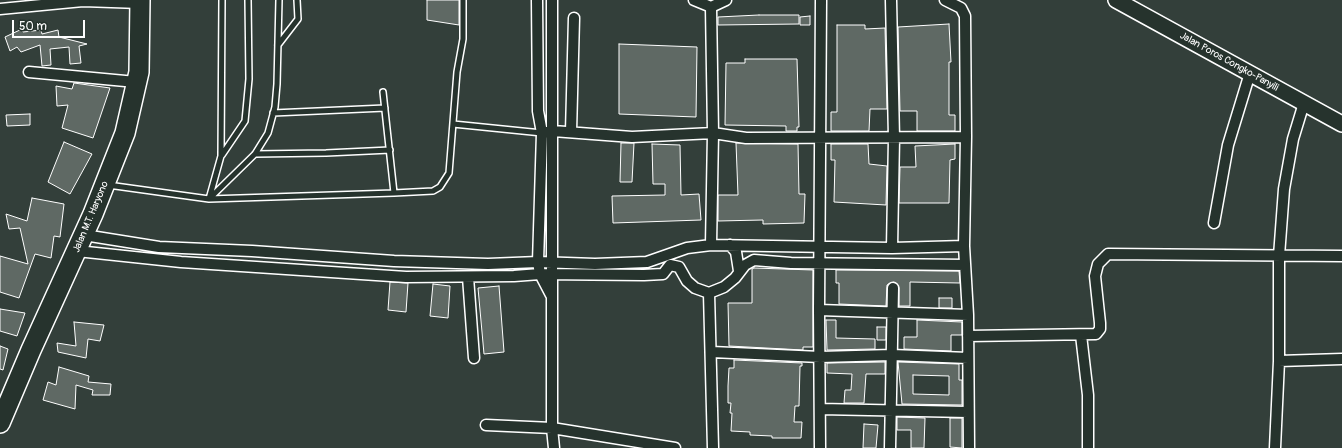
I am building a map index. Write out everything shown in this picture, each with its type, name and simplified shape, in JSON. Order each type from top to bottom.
[{"type":"highway","name":"Jalan M.T. Haryono","points":[[0,423],[6,393],[80,243],[125,133],[139,72],[140,1]]},
{"type":"main road","name":"Jalan Poros Congko-Panyili","points":[[1116,0],[1342,124]]},
{"type":"street","points":[[537,0],[538,111],[542,133],[538,262],[540,274],[552,296]]},
{"type":"street","points":[[552,0],[552,428],[554,448]]},
{"type":"street","points":[[694,0],[711,7],[726,0]]},
{"type":"street","points":[[820,448],[819,310],[821,0]]},
{"type":"street","points":[[891,0],[894,138],[892,248]]},
{"type":"street","points":[[945,0],[961,8],[965,16],[966,137],[964,246],[968,315],[968,448]]},
{"type":"street","points":[[0,9],[12,4],[82,1],[140,1]]},
{"type":"street","points":[[711,7],[713,133],[711,245]]},
{"type":"street","points":[[571,132],[574,18]]},
{"type":"street","points":[[29,72],[136,82]]},
{"type":"street","points":[[1214,223],[1228,144],[1250,73]]},
{"type":"street","points":[[1274,448],[1279,361],[1279,256],[1284,189],[1293,139],[1304,103]]},
{"type":"street","points":[[542,133],[553,131],[632,137],[713,133],[746,138],[966,137]]},
{"type":"street","points":[[80,243],[252,250],[329,257],[488,264],[538,262],[595,264],[647,262],[687,248],[711,245],[892,248],[964,246]]},
{"type":"street","points":[[80,243],[181,262],[406,277],[540,274],[663,274],[670,266],[679,267]]},
{"type":"street","points":[[730,245],[736,252],[739,271]]},
{"type":"street","points":[[687,248],[679,267],[683,276],[689,284],[701,291],[709,292],[724,287],[739,271],[749,262],[754,260],[820,263],[965,265]]},
{"type":"street","points":[[968,336],[1096,334],[1100,329],[1095,276],[1098,264],[1108,254],[1342,256]]},
{"type":"street","points":[[328,272],[329,257]]},
{"type":"street","points":[[468,276],[474,358]]},
{"type":"street","points":[[890,448],[893,288]]},
{"type":"street","points":[[709,292],[712,352],[713,448]]},
{"type":"street","points":[[819,310],[968,315]]},
{"type":"street","points":[[1081,335],[1088,395],[1088,448]]},
{"type":"street","points":[[712,352],[820,357],[892,355],[968,358]]},
{"type":"street","points":[[1279,361],[1342,358]]},
{"type":"street","points":[[820,409],[968,412]]},
{"type":"street","points":[[486,425],[552,428],[675,448]]},
{"type":"lane","points":[[209,199],[221,156],[222,0]]},
{"type":"lane","points":[[221,156],[245,121],[249,79],[248,0]]},
{"type":"lane","points":[[209,199],[255,154],[268,133],[277,84],[279,0]]},
{"type":"lane","points":[[278,45],[298,19],[297,0]]},
{"type":"lane","points":[[105,185],[209,199],[433,191],[440,187],[449,173],[457,72],[463,40],[463,0]]},
{"type":"lane","points":[[383,92],[394,193]]},
{"type":"lane","points":[[273,112],[385,108]]},
{"type":"lane","points":[[453,124],[542,133]]},
{"type":"lane","points":[[255,154],[390,150]]},
{"type":"building","points":[[427,0],[459,0],[459,25],[427,20]]},
{"type":"building","points":[[799,15],[799,24],[718,25],[718,17]]},
{"type":"building","points":[[810,16],[810,25],[800,25],[800,17]]},
{"type":"building","points":[[949,24],[951,62],[949,62],[949,115],[955,115],[955,131],[917,131],[917,111],[900,111],[898,27]]},
{"type":"building","points":[[837,25],[865,25],[865,29],[885,28],[887,109],[870,109],[869,131],[831,131],[831,112],[837,112]]},
{"type":"building","points":[[22,29],[23,32],[41,30],[42,34],[58,30],[59,37],[87,44],[79,46],[81,63],[70,64],[69,47],[50,49],[51,65],[42,66],[40,45],[21,52],[17,47],[10,51],[5,37]]},
{"type":"building","points":[[619,44],[697,47],[696,117],[619,114]]},
{"type":"building","points":[[745,59],[797,59],[799,127],[797,127],[797,131],[786,131],[786,126],[725,125],[726,63],[745,63]]},
{"type":"building","points":[[74,83],[110,88],[93,138],[62,128],[68,105],[57,106],[56,86],[72,89]]},
{"type":"building","points":[[30,114],[30,125],[7,126],[6,115]]},
{"type":"building","points":[[64,142],[92,154],[70,194],[48,182]]},
{"type":"building","points":[[621,143],[634,143],[632,182],[620,182]]},
{"type":"building","points":[[736,143],[798,144],[799,194],[805,194],[804,223],[763,224],[763,220],[718,221],[718,195],[738,195]]},
{"type":"building","points":[[652,144],[680,145],[681,195],[699,194],[701,220],[613,223],[612,196],[665,195],[665,184],[653,184]]},
{"type":"building","points":[[831,144],[868,144],[869,164],[887,166],[886,205],[834,202],[835,160],[831,160]]},
{"type":"building","points":[[955,144],[955,159],[950,160],[949,203],[899,203],[900,167],[916,167],[915,146]]},
{"type":"building","points":[[32,198],[64,204],[60,237],[54,236],[51,258],[35,254],[19,298],[0,292],[0,256],[28,264],[20,228],[9,229],[6,214],[27,221]]},
{"type":"building","points":[[752,269],[813,270],[813,347],[803,347],[803,350],[729,346],[728,303],[752,303]]},
{"type":"building","points":[[836,270],[959,271],[960,283],[910,282],[910,306],[899,306],[899,288],[894,282],[887,285],[886,306],[839,304],[839,283],[836,283]]},
{"type":"building","points":[[390,282],[408,283],[406,312],[388,310]]},
{"type":"building","points":[[433,284],[450,286],[448,318],[430,316]]},
{"type":"building","points":[[499,286],[504,352],[484,354],[478,288]]},
{"type":"building","points":[[939,298],[952,298],[952,308],[939,308]]},
{"type":"building","points":[[0,309],[25,313],[17,336],[0,331]]},
{"type":"building","points":[[826,320],[836,320],[836,338],[875,339],[875,349],[827,350]]},
{"type":"building","points":[[917,320],[962,322],[962,335],[951,335],[951,351],[904,349],[904,337],[917,337]]},
{"type":"building","points":[[74,322],[104,325],[100,341],[88,339],[86,358],[58,352],[57,343],[76,346]]},
{"type":"building","points":[[877,327],[886,327],[886,340],[877,340]]},
{"type":"building","points":[[0,346],[8,349],[3,370],[0,369]]},
{"type":"building","points":[[734,360],[802,363],[802,366],[800,366],[799,406],[795,406],[794,422],[802,422],[801,438],[772,438],[772,436],[750,435],[750,432],[731,431],[732,413],[730,413],[731,403],[728,403],[728,386],[729,368],[734,368]]},
{"type":"building","points":[[885,362],[885,374],[866,374],[864,403],[844,403],[845,390],[851,390],[852,374],[827,373],[827,363]]},
{"type":"building","points":[[898,362],[959,364],[959,380],[962,380],[962,405],[902,404]],"holes":[[[913,375],[949,376],[949,395],[913,394]]]},
{"type":"building","points":[[59,367],[89,376],[88,382],[111,384],[110,395],[92,395],[93,390],[76,385],[75,409],[43,400],[48,382],[56,385]]},
{"type":"building","points":[[897,417],[925,418],[924,448],[911,448],[911,430],[897,430]]},
{"type":"building","points":[[950,418],[962,418],[962,448],[950,447]]},
{"type":"building","points":[[864,424],[878,425],[876,448],[863,448]]}]
